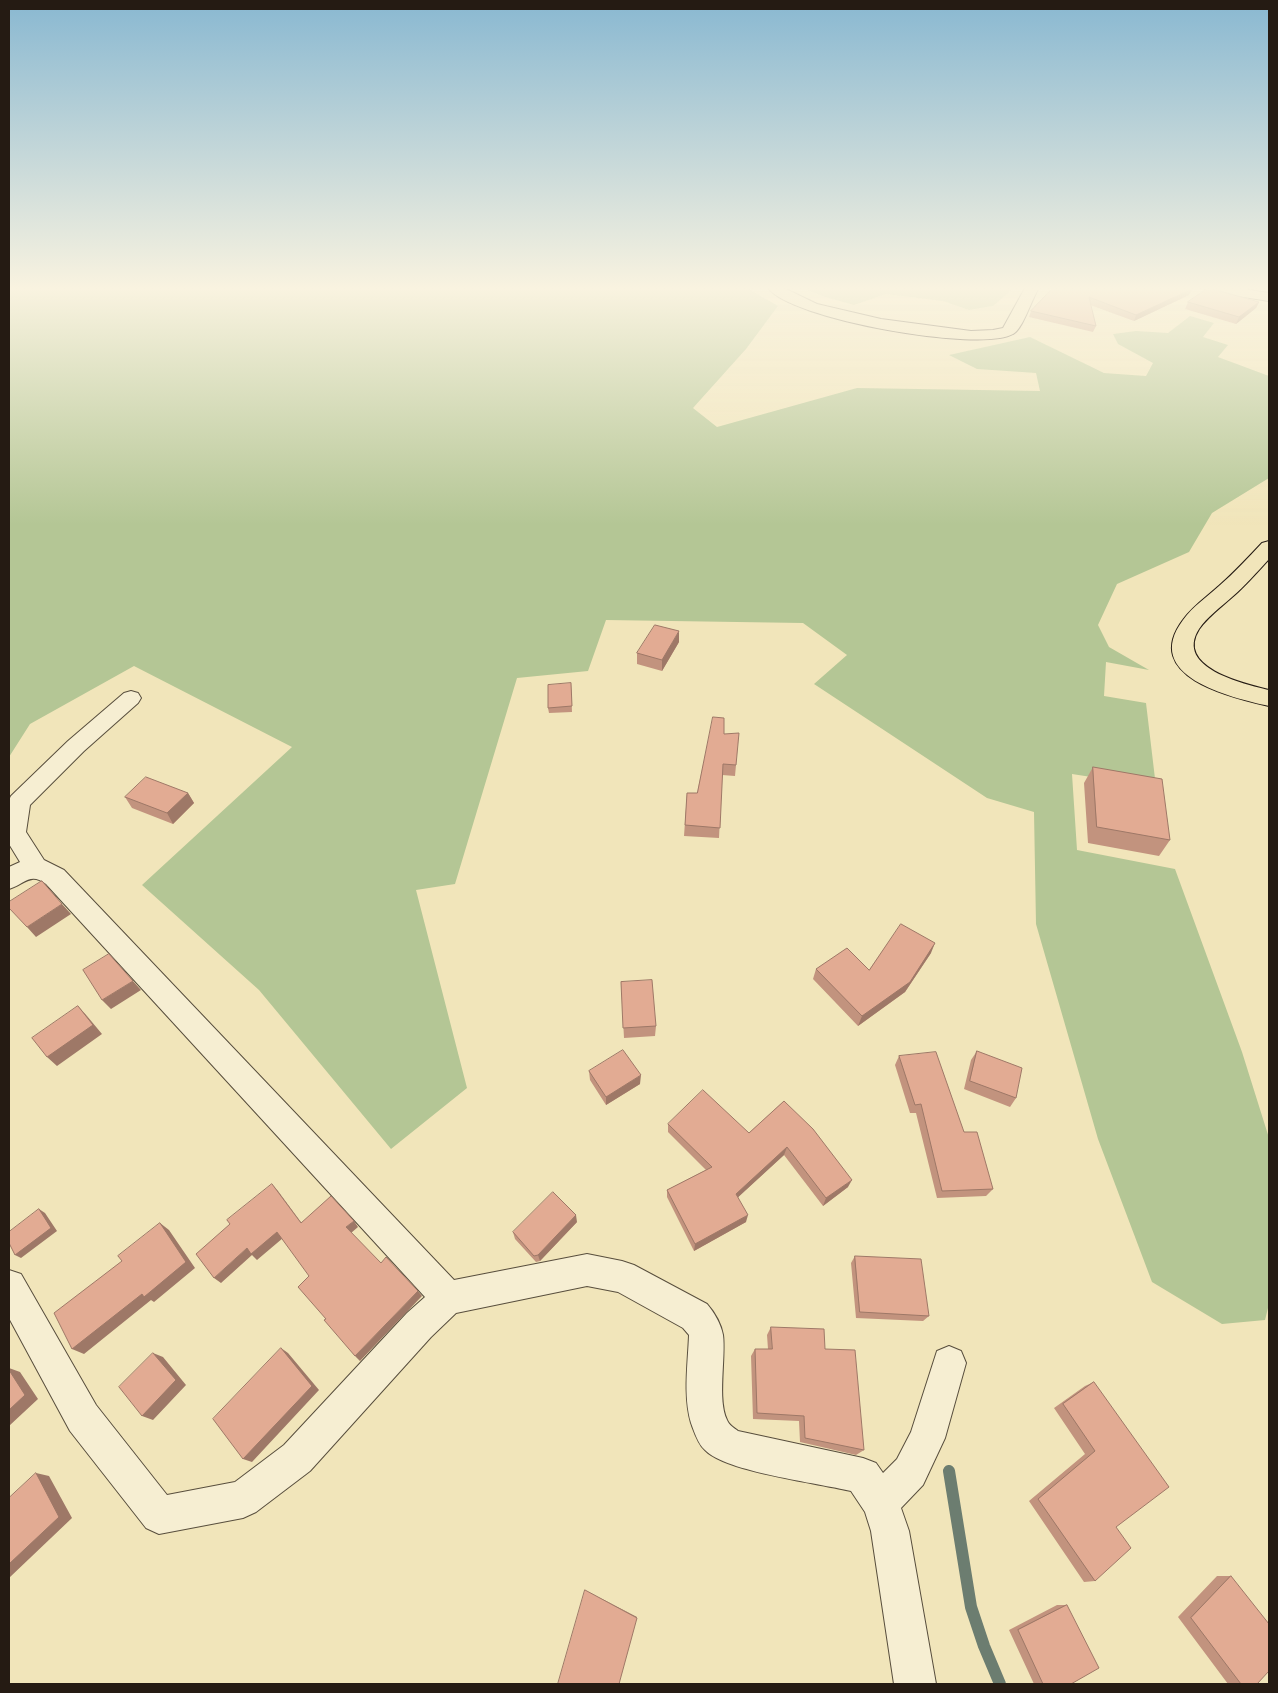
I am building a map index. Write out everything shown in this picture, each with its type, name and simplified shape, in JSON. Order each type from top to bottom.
[{"type":"main road","points":[[1269,547],[1231,587],[1207,607],[1182,640],[1181,651],[1190,665],[1206,678],[1226,687],[1269,698]]},
{"type":"street","points":[[36,868],[14,833],[19,802],[76,746],[131,698]]},
{"type":"street","points":[[9,880],[25,869],[36,868],[46,870],[55,877],[448,1298]]},
{"type":"street","points":[[9,1286],[83,1418],[159,1515],[243,1499],[297,1458],[419,1325],[448,1298],[587,1270],[622,1277],[695,1316],[702,1324],[706,1334],[706,1398],[708,1418],[712,1431],[721,1441],[735,1448],[863,1476],[880,1502],[890,1531],[915,1684]]},
{"type":"street","points":[[880,1502],[910,1472],[927,1438],[949,1363]]},
{"type":"green space","points":[[9,367],[730,367],[693,408],[717,427],[857,388],[1040,391],[1036,373],[977,369],[973,367],[1092,367],[1104,373],[1146,376],[1151,367],[1245,367],[1269,376],[1269,478],[1212,513],[1189,552],[1117,584],[1098,625],[1109,647],[1149,670],[1106,662],[1104,696],[1146,703],[1156,787],[1072,774],[1077,850],[1175,869],[1242,1052],[1269,1138],[1269,1304],[1265,1320],[1222,1324],[1152,1282],[1098,1139],[1036,924],[1034,812],[987,798],[814,684],[847,655],[803,623],[606,620],[588,671],[517,678],[455,884],[416,890],[467,1088],[391,1149],[259,990],[142,885],[292,747],[134,666],[30,724],[9,757]]},
{"type":"building","points":[[655,625],[679,631],[662,660],[637,653]]},
{"type":"building","points":[[571,683],[572,706],[548,708],[548,685]]},
{"type":"building","points":[[713,717],[724,718],[724,734],[739,733],[736,765],[723,764],[720,828],[685,825],[687,793],[697,793]]},
{"type":"building","points":[[1093,767],[1162,779],[1170,840],[1097,827]]},
{"type":"building","points":[[146,777],[188,793],[167,813],[125,797]]},
{"type":"building","points":[[42,881],[62,904],[27,927],[9,908],[9,902]]},
{"type":"building","points":[[901,924],[935,943],[910,982],[862,1016],[816,969],[847,948],[869,970]]},
{"type":"building","points":[[109,954],[133,981],[102,1000],[83,970]]},
{"type":"building","points":[[652,980],[656,1026],[623,1028],[621,982]]},
{"type":"building","points":[[78,1006],[93,1025],[47,1057],[32,1038]]},
{"type":"building","points":[[623,1050],[641,1075],[606,1097],[589,1071]]},
{"type":"building","points":[[977,1051],[1022,1068],[1016,1098],[970,1081]]},
{"type":"building","points":[[936,1052],[964,1132],[977,1132],[993,1189],[942,1191],[921,1104],[915,1105],[899,1056]]},
{"type":"building","points":[[703,1090],[749,1133],[784,1101],[813,1129],[852,1180],[826,1198],[787,1147],[736,1194],[748,1215],[695,1244],[667,1190],[712,1167],[668,1124]]},
{"type":"building","points":[[272,1184],[301,1223],[331,1196],[354,1221],[346,1227],[381,1263],[386,1257],[418,1291],[355,1356],[298,1287],[309,1276],[277,1232],[251,1254],[247,1248],[214,1278],[196,1254],[230,1224],[227,1220]]},
{"type":"building","points":[[553,1192],[576,1215],[538,1255],[534,1256],[513,1232]]},
{"type":"building","points":[[39,1209],[51,1228],[15,1255],[9,1243],[9,1232]]},
{"type":"building","points":[[160,1223],[186,1262],[144,1297],[142,1294],[72,1349],[54,1313],[122,1261],[118,1256]]},
{"type":"building","points":[[855,1256],[921,1259],[929,1316],[860,1312]]},
{"type":"building","points":[[771,1327],[824,1329],[825,1349],[855,1350],[864,1450],[805,1438],[804,1416],[757,1413],[755,1349],[772,1349]]},
{"type":"building","points":[[281,1348],[312,1386],[243,1459],[213,1419]]},
{"type":"building","points":[[153,1353],[176,1380],[142,1416],[119,1387]]},
{"type":"building","points":[[9,1370],[25,1395],[9,1410]]},
{"type":"building","points":[[1094,1382],[1169,1487],[1116,1527],[1131,1548],[1095,1581],[1038,1499],[1095,1451],[1063,1404]]},
{"type":"building","points":[[36,1473],[59,1517],[9,1564],[9,1498]]},
{"type":"building","points":[[1231,1576],[1269,1624],[1269,1671],[1257,1684],[1241,1684],[1191,1618]]},
{"type":"building","points":[[585,1590],[637,1618],[619,1684],[558,1684]]},
{"type":"building","points":[[1067,1605],[1099,1668],[1071,1684],[1043,1684],[1018,1630]]},
{"type":"waterway","points":[[949,1471],[971,1607],[984,1646],[1000,1684]]}]
